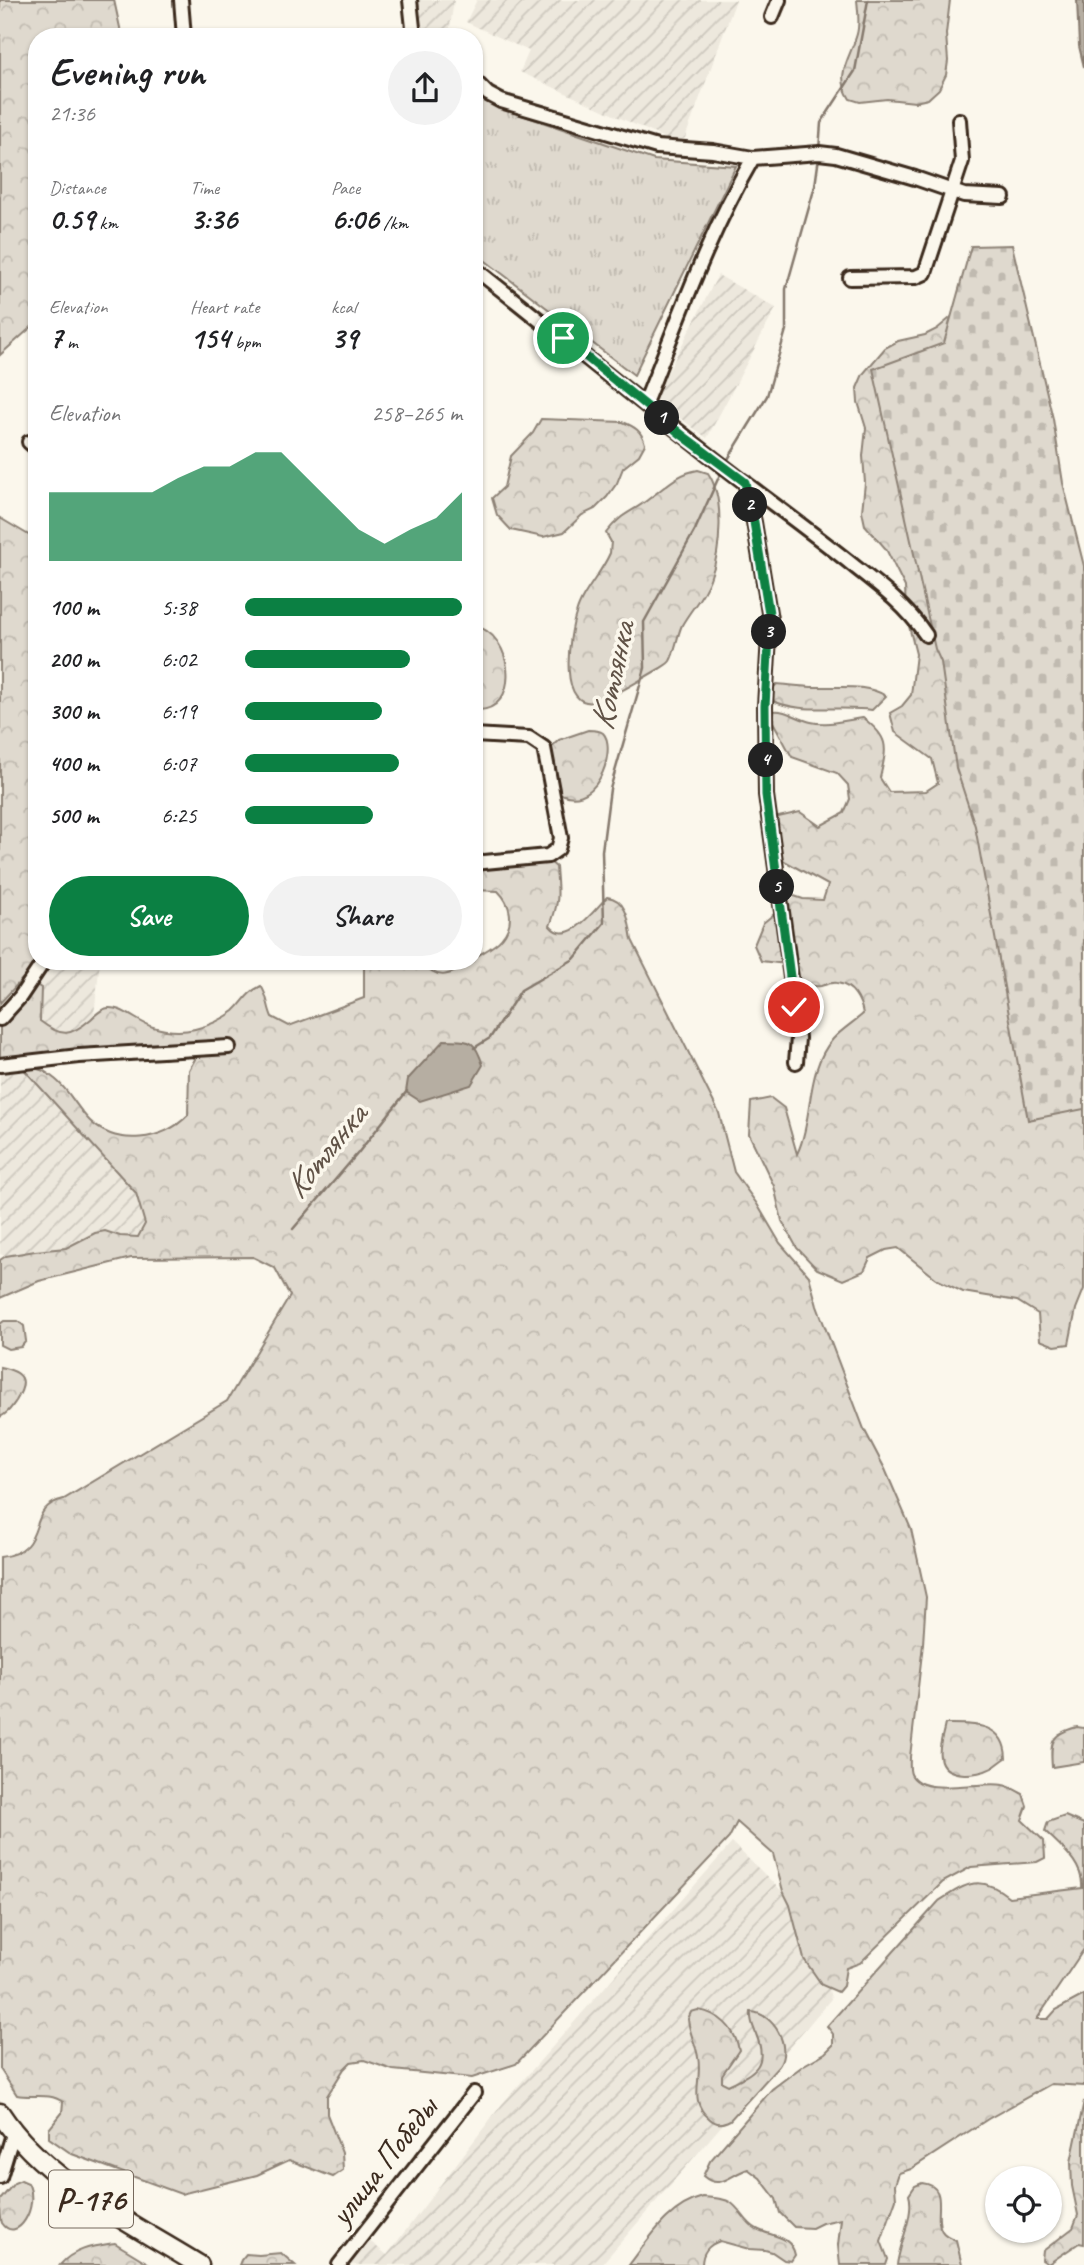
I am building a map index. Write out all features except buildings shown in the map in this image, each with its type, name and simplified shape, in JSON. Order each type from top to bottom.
[{"type":"highway","name":"Р-176","points":[[0,2113],[13,2134],[47,2166],[88,2196],[199,2265]]},
{"type":"street","points":[[181,0],[183,28]]},
{"type":"street","points":[[411,0],[413,28]]},
{"type":"street","points":[[772,17],[779,0]]},
{"type":"street","points":[[483,89],[501,101],[657,147],[713,151],[753,158],[819,153],[836,155],[915,178],[950,192],[970,196],[1003,197]]},
{"type":"street","points":[[850,278],[916,277],[925,273],[962,161],[959,120]]},
{"type":"street","points":[[645,402],[695,278],[753,158]]},
{"type":"street","points":[[483,275],[645,402],[682,435],[890,594],[916,620],[926,635]]},
{"type":"street","points":[[745,482],[770,619],[765,706],[766,795],[797,1028],[796,1062]]},
{"type":"street","points":[[483,736],[529,738],[544,748],[561,838],[558,849],[548,856],[483,862]]},
{"type":"street","points":[[0,1018],[38,970]]},
{"type":"street","points":[[0,1065],[79,1056],[229,1047]]},
{"type":"street","name":"улица Победы","points":[[339,2265],[474,2093]]},
{"type":"street","points":[[0,2177],[13,2134]]},
{"type":"shaded area","points":[[415,0],[454,0],[450,28],[418,28]]},
{"type":"shaded area","points":[[477,0],[736,0],[685,138],[675,143],[520,72],[529,51],[466,22]]},
{"type":"shaded area","points":[[1077,0],[1084,0],[1084,67],[1079,46]]},
{"type":"shaded area","points":[[718,275],[776,308],[707,438],[654,399]]},
{"type":"shaded area","points":[[50,970],[99,970],[91,1043],[0,1031]]},
{"type":"shaded area","points":[[444,1040],[466,1041],[474,1045],[483,1065],[471,1085],[420,1101],[406,1092],[408,1079]]},
{"type":"shaded area","points":[[20,1065],[136,1193],[145,1224],[138,1237],[120,1236],[105,1231],[66,1248],[6,1256],[0,1254],[0,1066]]},
{"type":"shaded area","points":[[732,1843],[815,1923],[831,1999],[601,2265],[348,2265],[367,2239],[387,2255],[502,2104]]},
{"type":"green space","points":[[0,0],[114,0],[120,28],[28,28],[28,330],[0,355]]},
{"type":"green space","points":[[857,0],[950,0],[946,34],[946,75],[939,89],[928,99],[915,102],[887,99],[860,102],[850,99],[845,90],[843,74],[858,30]]},
{"type":"green space","points":[[483,97],[498,107],[654,160],[736,166],[634,375],[483,259]]},
{"type":"green space","points":[[1012,245],[1053,419],[1063,483],[1084,566],[1084,1109],[1028,1120],[975,826],[956,768],[941,662],[935,649],[873,369],[944,343],[971,246]]},
{"type":"green space","points":[[962,308],[1084,579],[1084,1289],[1076,1309],[1069,1344],[1055,1346],[1040,1340],[1038,1314],[1017,1301],[963,1292],[938,1280],[898,1248],[886,1250],[870,1258],[864,1271],[843,1280],[817,1269],[797,1248],[782,1221],[774,1186],[749,1134],[751,1102],[771,1098],[784,1108],[797,1154],[806,1125],[814,1080],[824,1051],[836,1036],[863,1014],[858,999],[848,987],[835,983],[821,986],[804,984],[792,974],[786,964],[761,961],[754,945],[763,923],[779,910],[779,891],[803,899],[823,900],[828,885],[779,858],[774,818],[800,812],[820,826],[844,813],[850,799],[848,785],[837,773],[792,757],[772,720],[772,711],[782,711],[817,723],[863,718],[882,738],[885,751],[880,778],[889,792],[926,791],[938,783],[932,759],[895,732],[890,713],[902,706],[911,695],[916,654],[906,614],[905,587],[886,549],[865,525],[862,511],[866,428],[857,388],[863,374],[885,348],[898,341],[925,335],[937,329]]},
{"type":"green space","points":[[541,419],[623,422],[637,430],[645,444],[639,455],[623,468],[617,483],[595,509],[582,515],[564,532],[543,537],[511,530],[497,515],[492,498],[504,487],[511,456],[533,433]]},
{"type":"green space","points":[[698,470],[708,473],[717,496],[720,525],[717,554],[707,585],[682,625],[670,661],[613,695],[599,701],[585,702],[576,696],[571,685],[569,654],[573,624],[579,606],[610,553],[611,542],[606,533],[622,517],[672,481]]},
{"type":"green space","points":[[0,518],[28,535],[28,970],[31,970],[0,1003]]},
{"type":"green space","points":[[483,629],[498,642],[507,672],[506,687],[500,699],[490,708],[483,709]]},
{"type":"green space","points":[[777,684],[852,687],[870,689],[886,696],[872,710],[793,707],[769,699],[768,693]]},
{"type":"green space","points":[[588,730],[603,733],[607,741],[605,765],[592,789],[581,795],[568,796],[553,789],[549,749],[559,740]]},
{"type":"green space","points":[[549,861],[556,867],[557,903],[550,926],[557,932],[573,930],[607,897],[619,902],[623,907],[632,940],[719,1113],[734,1172],[780,1243],[809,1276],[817,1306],[864,1429],[911,1529],[926,1597],[910,1757],[911,1774],[917,1781],[927,1785],[953,1787],[993,1784],[1008,1786],[1023,1794],[1027,1806],[1022,1820],[1044,1841],[1045,1858],[1037,1862],[971,1867],[943,1882],[860,1963],[846,1968],[843,1986],[838,1992],[822,1985],[804,1959],[773,1854],[737,1822],[729,1838],[516,2064],[472,2078],[393,2070],[364,2060],[351,2062],[327,2096],[327,2114],[342,2153],[343,2170],[333,2177],[289,2160],[257,2175],[181,2194],[72,2154],[49,2138],[49,2129],[62,2113],[63,2102],[47,2096],[17,2095],[0,2069],[0,1557],[16,1553],[26,1546],[39,1519],[51,1504],[64,1499],[227,1401],[290,1296],[275,1268],[253,1257],[131,1258],[39,1281],[0,1298],[0,1260],[6,1256],[66,1248],[95,1233],[105,1231],[120,1236],[138,1237],[145,1224],[136,1193],[20,1065],[43,1071],[55,1079],[85,1116],[101,1129],[113,1135],[140,1138],[166,1131],[188,1115],[189,1070],[195,1059],[186,1049],[171,1044],[0,1058],[0,1024],[35,984],[41,988],[40,1021],[54,1030],[72,1032],[104,1009],[110,1008],[122,1011],[147,1025],[179,1031],[210,1024],[230,1014],[261,986],[272,1017],[289,1026],[364,998],[364,970],[430,970],[440,975],[458,970],[483,970],[483,952],[502,938],[509,926],[510,913],[498,891],[483,890],[483,866]]},
{"type":"green space","points":[[4,1321],[18,1321],[24,1326],[26,1341],[21,1347],[8,1349],[0,1345],[0,1324]]},
{"type":"green space","points":[[0,1367],[19,1374],[23,1382],[16,1401],[0,1417]]},
{"type":"green space","points":[[945,1724],[976,1725],[993,1731],[1004,1746],[1006,1758],[992,1768],[978,1773],[962,1774],[947,1769],[940,1757]]},
{"type":"green space","points":[[1077,1727],[1084,1728],[1084,1762],[1052,1767],[1051,1751],[1054,1740],[1062,1733]]},
{"type":"green space","points":[[1065,1816],[1084,1824],[1084,1949],[1037,2019],[1048,2019],[1056,2010],[1084,1995],[1084,2086],[1051,2084],[988,2119],[911,2169],[899,2173],[895,2185],[896,2199],[881,2241],[888,2259],[886,2265],[840,2265],[838,2245],[841,2219],[812,2228],[794,2227],[780,2213],[776,2199],[760,2178],[748,2169],[720,2182],[703,2176],[710,2161],[772,2089],[833,2045],[833,2034],[827,2026],[939,1901],[966,1886],[981,1883],[990,1885],[1009,1897],[1082,1888],[1082,1879],[1075,1864],[1045,1831],[1048,1822]]},
{"type":"green space","points":[[698,2010],[719,2018],[730,2028],[737,2042],[739,2050],[722,2075],[722,2082],[728,2085],[752,2072],[760,2061],[760,2045],[751,2012],[767,2018],[782,2041],[779,2066],[730,2120],[722,2123],[713,2121],[703,2112],[697,2097],[699,2065],[688,2019],[691,2012]]},
{"type":"green space","points":[[1084,2101],[1084,2244],[1079,2243],[1048,2264],[1042,2260],[1043,2251],[1053,2243],[1062,2243],[1062,2236],[1073,2228],[1078,2215],[1072,2186],[1071,2162]]},
{"type":"green space","points":[[21,2180],[28,2183],[31,2192],[29,2212],[20,2226],[8,2229],[2,2223],[0,2200],[14,2183]]},
{"type":"green space","points":[[922,2183],[931,2185],[936,2190],[939,2225],[944,2234],[956,2240],[962,2265],[897,2265],[910,2211],[909,2195],[915,2186]]},
{"type":"green space","points":[[703,2197],[730,2202],[753,2226],[785,2240],[793,2248],[795,2255],[791,2261],[765,2250],[749,2249],[720,2241],[707,2250],[702,2265],[629,2265],[670,2215],[691,2201]]},
{"type":"green space","points":[[115,2243],[151,2265],[60,2265],[78,2251]]},
{"type":"green space","points":[[281,2253],[295,2265],[239,2265],[246,2254]]},
{"type":"waterway","name":"Котлянка","points":[[819,150],[821,123],[855,71],[868,0]]},
{"type":"waterway","name":"Котлянка","points":[[725,464],[767,396],[786,330],[786,289],[815,186],[819,157]]},
{"type":"waterway","name":"Котлянка","points":[[474,1048],[490,1038],[521,990],[574,959],[604,923],[602,851],[610,789],[645,668],[644,622],[695,530],[722,470]]},
{"type":"waterway","name":"Котлянка","points":[[293,1229],[407,1091]]},
{"type":"route","points":[[563,338],[645,402],[682,435],[745,482],[770,619],[765,706],[766,795],[794,1007]]}]
